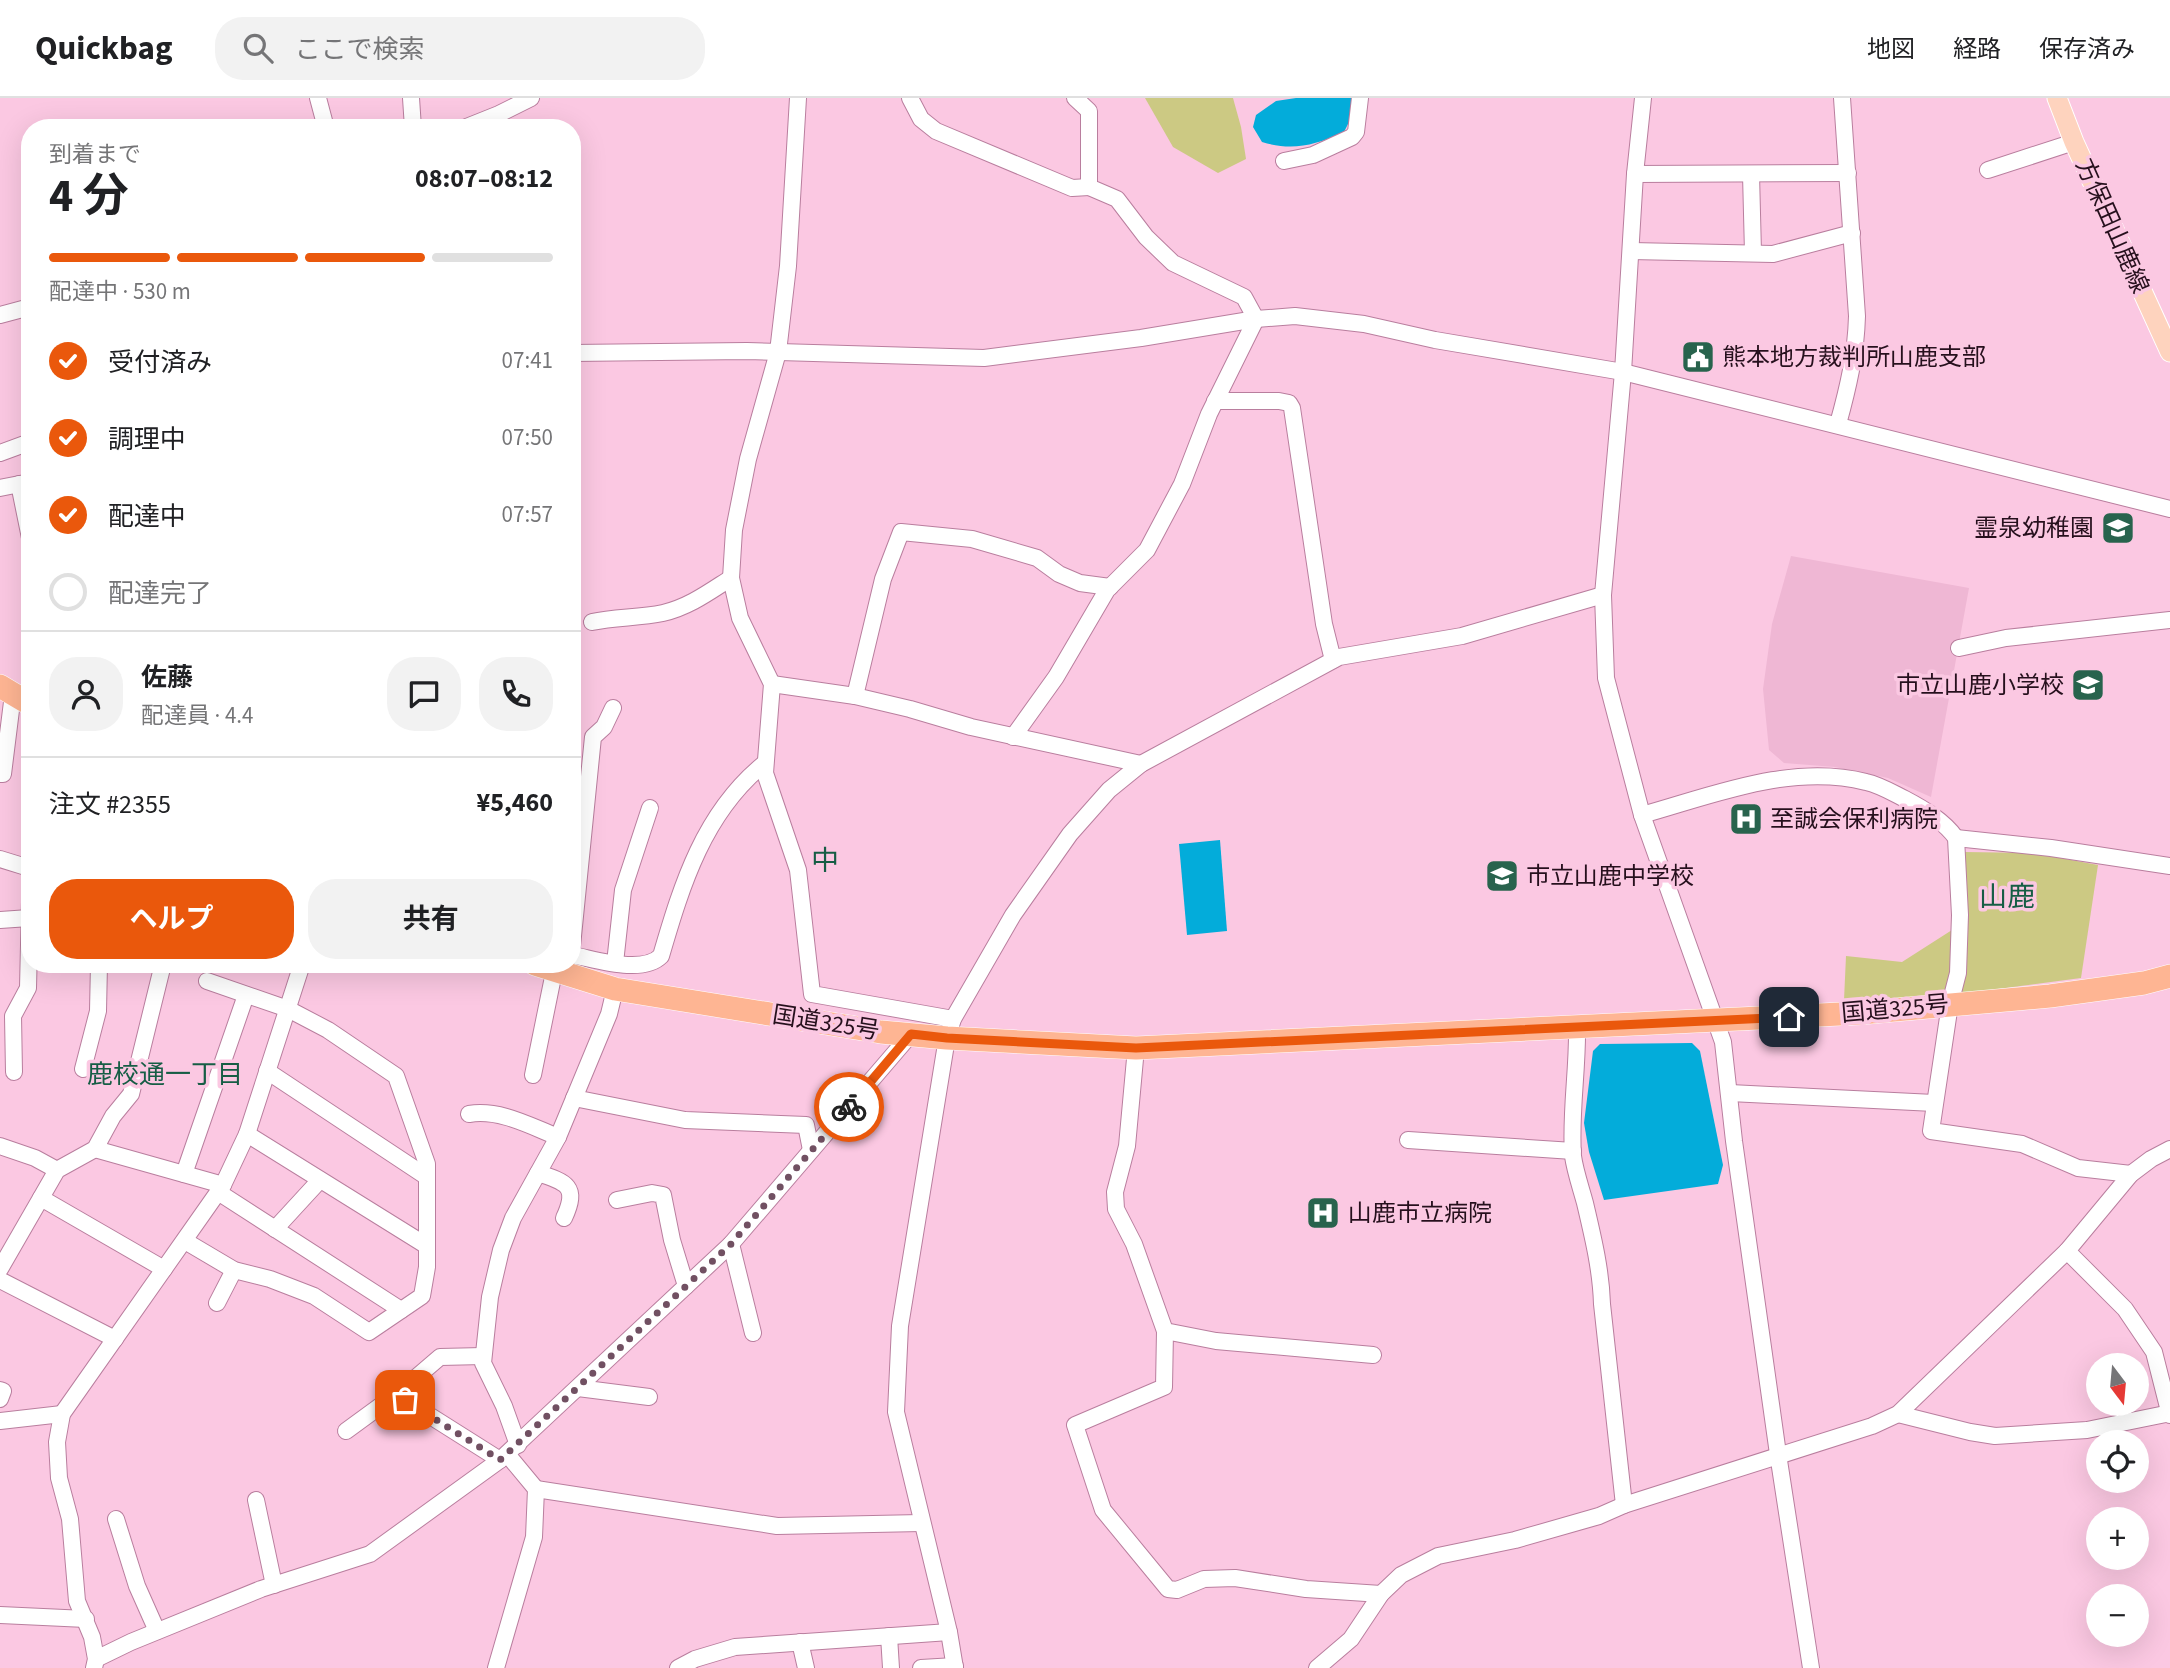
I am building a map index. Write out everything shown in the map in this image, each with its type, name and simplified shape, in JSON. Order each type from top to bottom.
[{"type":"highway","name":"国道325号","points":[[562,973],[615,989],[801,1020],[911,1034],[950,1029],[1136,1048],[1861,1013],[2050,996],[2144,983],[2170,976]]},
{"type":"main road","name":"方保田山鹿線","points":[[2057,98],[2074,142],[2170,352]]},
{"type":"street","points":[[318,98],[324,119]]},
{"type":"street","points":[[411,98],[412,119]]},
{"type":"street","points":[[486,119],[531,98]]},
{"type":"street","points":[[798,98],[788,266],[778,352],[748,459],[734,530],[731,578],[740,618],[772,684],[765,773],[798,870],[811,994],[950,1029]]},
{"type":"street","points":[[910,98],[921,119],[936,131],[1072,188],[1089,187],[1117,199],[1146,237],[1173,263],[1244,297],[1256,319]]},
{"type":"street","points":[[1075,98],[1089,111],[1089,187]]},
{"type":"street","points":[[1284,161],[1313,155],[1352,137],[1356,132],[1360,98]]},
{"type":"street","points":[[1643,98],[1603,595],[1606,678],[1642,815],[1723,1042],[1734,1141],[1811,1668]]},
{"type":"street","points":[[1838,424],[1857,346],[1842,98]]},
{"type":"street","points":[[1988,170],[2074,142]]},
{"type":"street","points":[[1635,174],[1848,173]]},
{"type":"street","points":[[1751,174],[1753,253]]},
{"type":"street","points":[[1631,251],[1773,254],[1852,233]]},
{"type":"street","points":[[0,315],[21,309]]},
{"type":"street","points":[[581,352],[778,352],[984,358],[1128,340],[1256,319],[1295,316],[1364,324],[1436,340],[1623,372],[2170,509]]},
{"type":"street","points":[[1013,737],[1056,677],[1111,587],[1147,550],[1182,484],[1215,401],[1256,319]]},
{"type":"street","points":[[1215,401],[1279,401],[1289,403],[1292,408],[1324,624],[1333,660]]},
{"type":"street","points":[[0,453],[21,445]]},
{"type":"street","points":[[0,488],[21,484]]},
{"type":"street","points":[[855,696],[883,579],[901,532],[972,539],[1037,558],[1059,574],[1080,583],[1111,587]]},
{"type":"street","points":[[592,622],[665,612],[693,603],[731,578]]},
{"type":"street","points":[[921,1668],[955,1667],[896,1412],[899,1338],[950,1029],[1013,915],[1070,834],[1109,790],[1141,764],[1339,657],[1462,636],[1603,595]]},
{"type":"street","points":[[1959,648],[2006,638],[2170,620]]},
{"type":"street","points":[[772,684],[855,696],[1013,737],[1141,764]]},
{"type":"street","points":[[0,774],[3,774],[14,695]]},
{"type":"street","points":[[581,856],[593,737],[604,727],[613,708]]},
{"type":"street","points":[[581,957],[625,965],[649,964],[661,956],[678,897],[710,826],[744,780],[765,763]]},
{"type":"street","points":[[1642,815],[1770,780],[1825,777],[1867,782],[1917,805],[1949,828],[1956,838],[1958,973],[1950,1004],[1931,1131],[2022,1144],[2078,1168],[2131,1174]]},
{"type":"street","points":[[615,963],[623,890],[650,808]]},
{"type":"street","points":[[1956,838],[2051,848],[2170,866]]},
{"type":"street","points":[[0,859],[21,865]]},
{"type":"street","points":[[0,920],[21,919]]},
{"type":"street","points":[[14,1072],[13,1016],[28,988],[28,973]]},
{"type":"street","points":[[83,1069],[98,1011],[99,973]]},
{"type":"street","points":[[0,1269],[6,1245],[41,1198],[57,1170],[96,1150],[113,1116],[131,1094],[161,973]]},
{"type":"street","points":[[299,973],[247,1134],[220,1189],[62,1414],[57,1442],[59,1478],[70,1519],[77,1601],[86,1619],[95,1664],[157,1631],[274,1585],[370,1554],[508,1453],[731,1244],[911,1034]]},
{"type":"street","points":[[533,1075],[544,973]]},
{"type":"street","points":[[185,1241],[233,1270],[270,1279],[314,1296],[369,1332],[422,1296],[427,1245],[427,1164],[396,1076],[328,1030],[288,1009],[207,981]]},
{"type":"street","points":[[508,1453],[504,1406],[483,1363],[490,1297],[501,1250],[513,1217],[558,1137],[609,1014],[615,989]]},
{"type":"street","points":[[184,1174],[246,995]]},
{"type":"street","points":[[1577,1026],[1573,1151],[1601,1280],[1624,1505]]},
{"type":"street","points":[[1136,1048],[1127,1146],[1115,1192],[1116,1209],[1134,1244],[1165,1331],[1164,1387],[1075,1425],[1103,1510],[1168,1589],[1177,1590],[1204,1579],[1235,1578],[1306,1589],[1381,1594]]},
{"type":"street","points":[[267,1071],[427,1177]]},
{"type":"street","points":[[1730,1093],[1934,1103]]},
{"type":"street","points":[[574,1098],[685,1119],[806,1125],[811,1150]]},
{"type":"street","points":[[469,1114],[482,1112],[500,1115],[558,1137]]},
{"type":"street","points":[[247,1134],[427,1245]]},
{"type":"street","points":[[1408,1140],[1573,1151]]},
{"type":"street","points":[[0,1146],[36,1158],[57,1170]]},
{"type":"street","points":[[1318,1668],[1351,1639],[1381,1594],[1401,1575],[1438,1556],[1515,1541],[1599,1516],[1624,1505],[1778,1454],[1872,1426],[1898,1414],[2067,1251],[2131,1174],[2170,1149]]},
{"type":"street","points":[[96,1150],[184,1174],[220,1189],[275,1229],[401,1310]]},
{"type":"street","points":[[538,1173],[564,1181],[570,1190],[570,1205],[564,1218]]},
{"type":"street","points":[[275,1229],[320,1180]]},
{"type":"street","points":[[617,1200],[652,1193],[663,1195],[672,1240],[686,1286]]},
{"type":"street","points":[[41,1198],[164,1269]]},
{"type":"street","points":[[731,1244],[753,1333]]},
{"type":"street","points":[[1898,1414],[1995,1436],[2087,1430],[2170,1414],[2154,1352],[2126,1309],[2067,1251]]},
{"type":"street","points":[[217,1303],[233,1270]]},
{"type":"street","points":[[0,1280],[115,1339]]},
{"type":"street","points":[[1165,1331],[1216,1341],[1373,1355]]},
{"type":"street","points":[[346,1431],[398,1393],[440,1357],[484,1356]]},
{"type":"street","points":[[578,1388],[649,1397]]},
{"type":"street","points":[[0,1390],[3,1391],[0,1399]]},
{"type":"street","points":[[398,1393],[405,1400],[508,1453],[536,1489],[534,1537],[496,1668]]},
{"type":"street","points":[[0,1420],[62,1414]]},
{"type":"street","points":[[536,1489],[777,1526],[922,1522]]},
{"type":"street","points":[[256,1500],[274,1585]]},
{"type":"street","points":[[116,1519],[137,1586],[157,1631]]},
{"type":"street","points":[[0,1615],[86,1619]]},
{"type":"street","points":[[678,1668],[695,1659],[735,1647],[949,1632]]},
{"type":"street","points":[[889,1636],[891,1668]]},
{"type":"street","points":[[800,1642],[806,1668]]},
{"type":"street","points":[[1798,1668],[1808,1650]]},
{"type":"shaded area","points":[[1145,98],[1233,98],[1246,159],[1218,173],[1173,147]]},
{"type":"shaded area","points":[[1791,556],[1969,588],[1931,797],[1888,778],[1835,767],[1784,763],[1769,750],[1763,689],[1772,624]]},
{"type":"shaded area","points":[[1964,852],[2034,853],[2098,865],[2081,978],[1959,994]]},
{"type":"shaded area","points":[[1952,930],[1952,970],[1944,996],[1844,1000],[1846,956],[1902,962]]},
{"type":"water","points":[[1296,98],[1353,98],[1351,118],[1343,134],[1313,144],[1294,146],[1262,142],[1253,127],[1256,115],[1276,101]]},
{"type":"water","points":[[1220,840],[1227,931],[1187,935],[1179,844]]},
{"type":"water","points":[[1692,1043],[1700,1051],[1723,1165],[1718,1184],[1604,1200],[1589,1152],[1584,1123],[1593,1051],[1600,1044]]},
{"type":"way so far","points":[[405,1400],[500,1460],[731,1244],[849,1107]]},
{"type":"place","name":"熊本地方裁判所山鹿支部","points":[[1698,357]]},
{"type":"place","name":"霊泉幼稚園","points":[[2118,528]]},
{"type":"place","name":"市立山鹿小学校","points":[[2088,685]]},
{"type":"place","name":"至誠会保利病院","points":[[1746,819]]},
{"type":"place","name":"市立山鹿中学校","points":[[1502,876]]},
{"type":"place","name":"山鹿市立病院","points":[[1323,1213]]},
{"type":"district","name":"中","points":[[825,861]]},
{"type":"district","name":"山鹿","points":[[2007,897]]},
{"type":"district","name":"鹿校通一丁目","points":[[165,1074]]},
{"type":"route","points":[[849,1107],[911,1034],[1136,1048],[1789,1017]]}]
